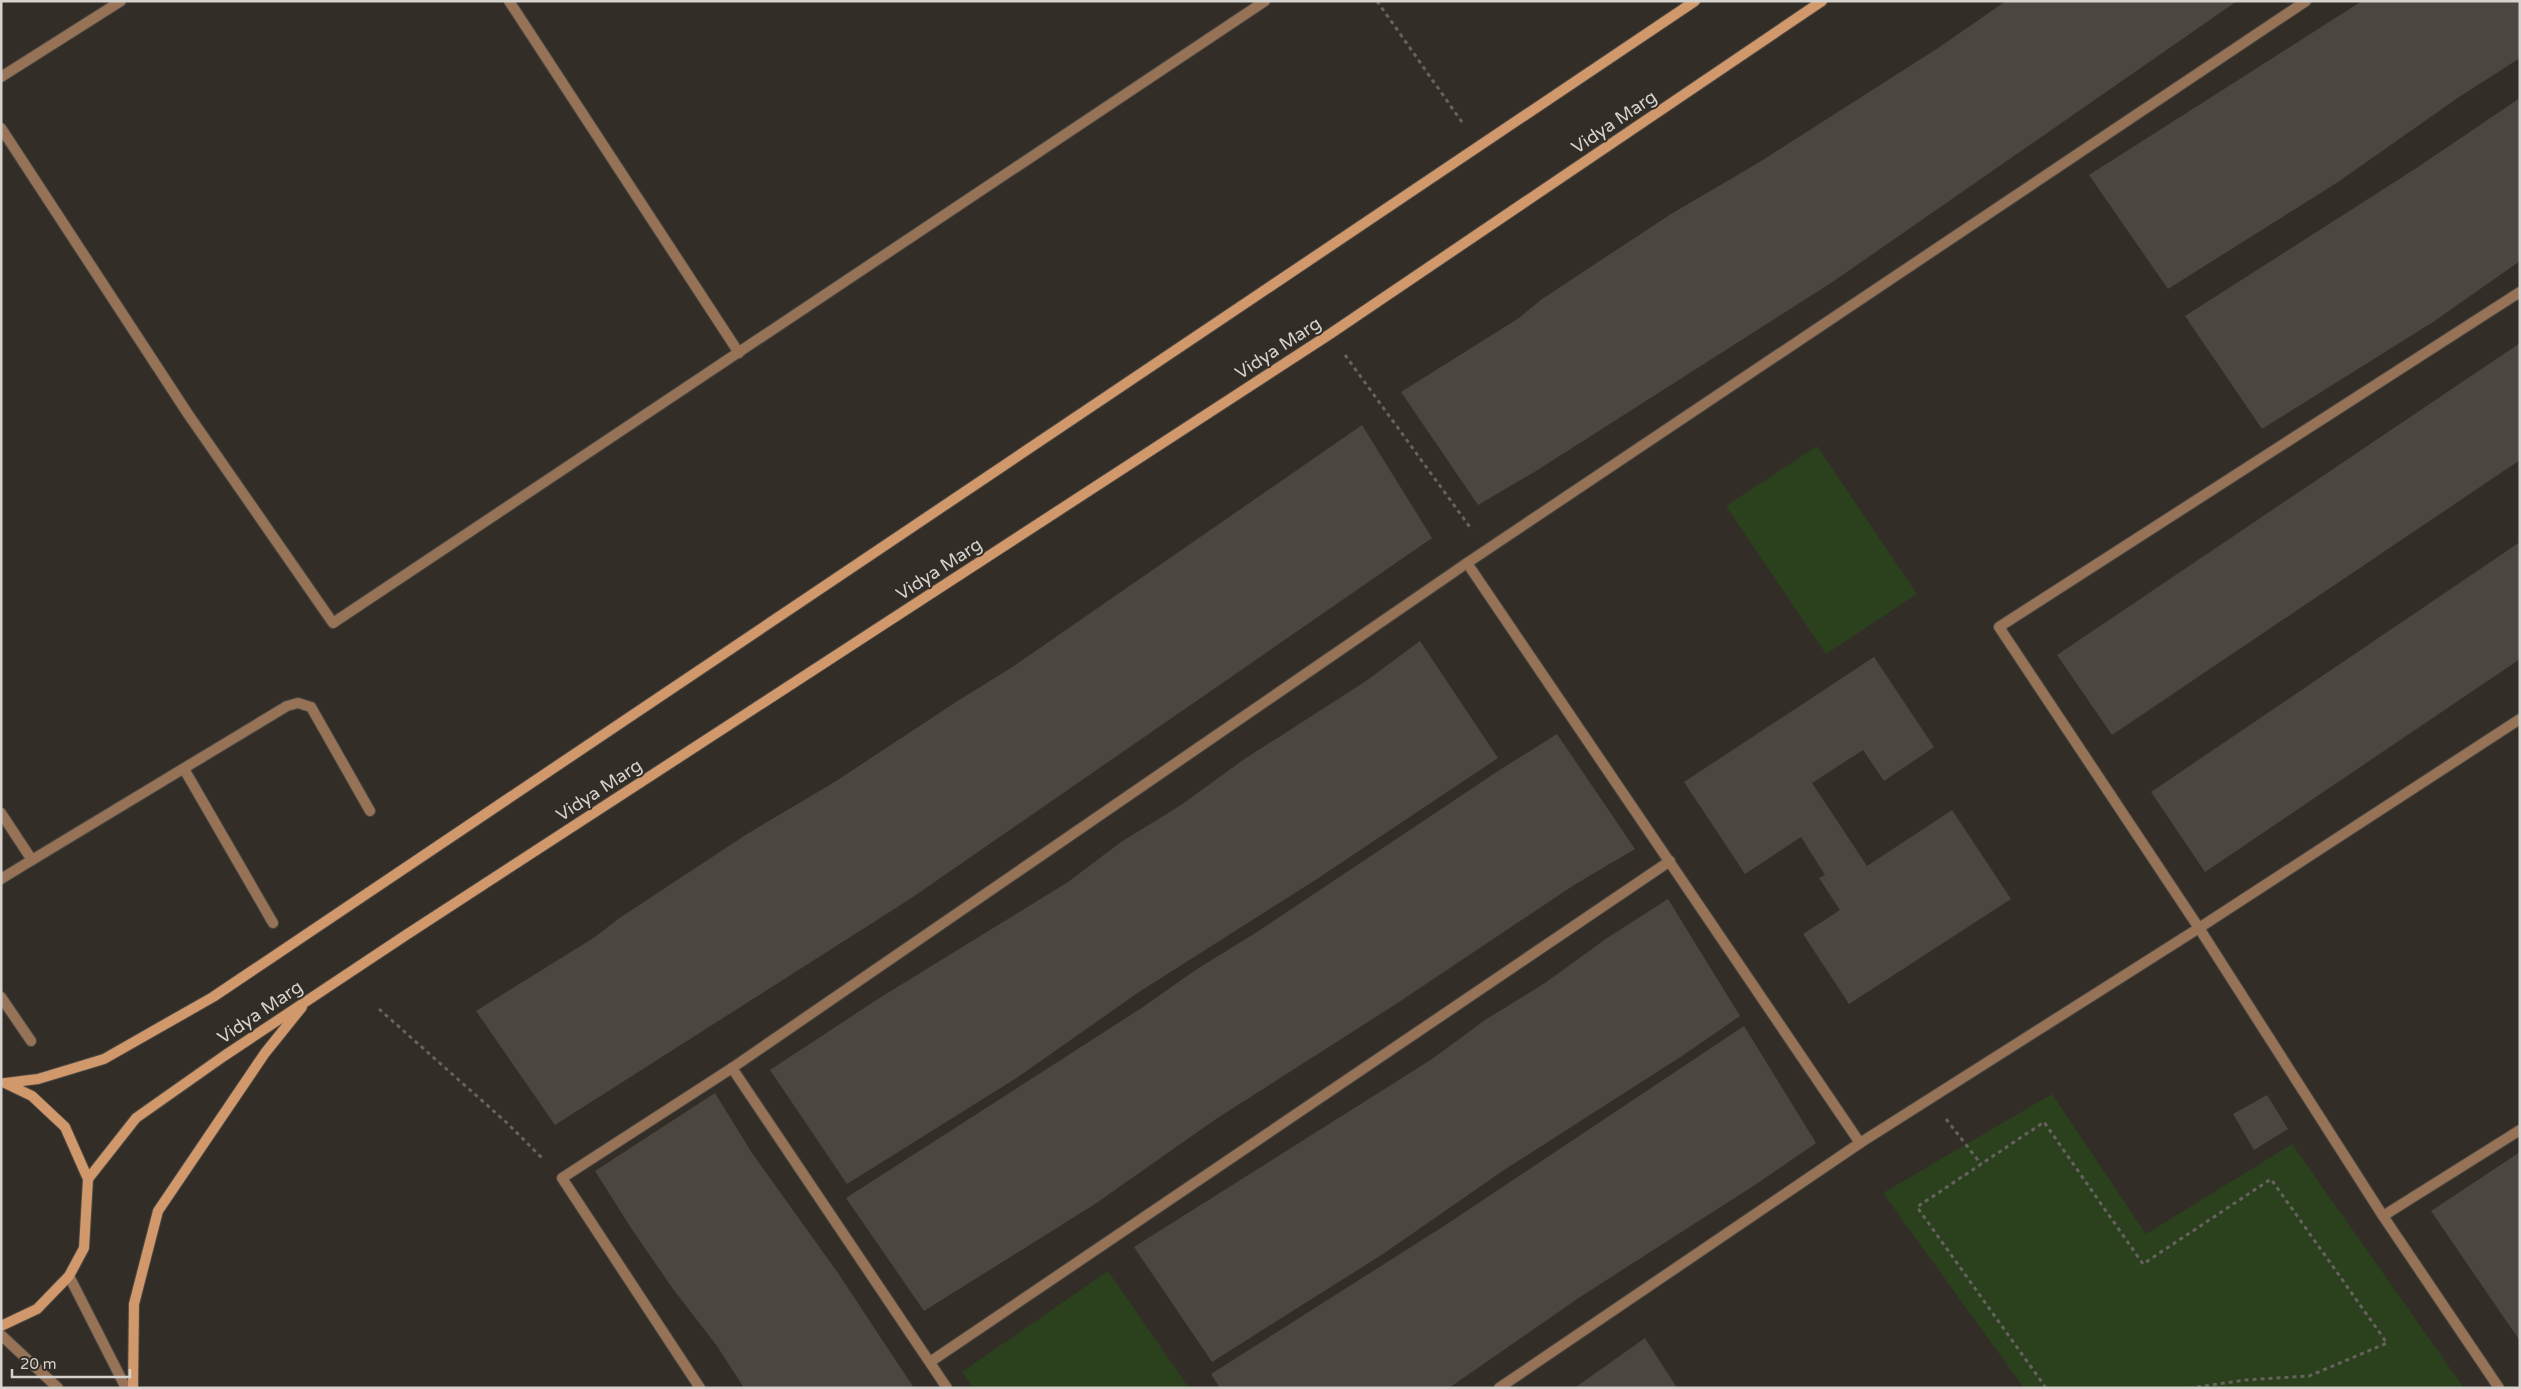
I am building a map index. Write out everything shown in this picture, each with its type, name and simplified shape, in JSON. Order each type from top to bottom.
[{"type":"main road","points":[[3,1082],[38,1079],[104,1059],[213,997],[1695,1]]},
{"type":"main road","name":"Vidya Marg","points":[[88,1179],[136,1118],[309,999],[1330,334],[1822,1]]},
{"type":"main road","points":[[133,1388],[134,1304],[158,1211],[265,1053],[309,999]]},
{"type":"main road","points":[[1,1326],[37,1309],[69,1276],[84,1248],[88,1179],[65,1127],[32,1096],[3,1082]]},
{"type":"street","points":[[1,76],[121,1]]},
{"type":"street","points":[[509,1],[738,352]]},
{"type":"street","points":[[1,128],[188,414],[333,623],[1265,1]]},
{"type":"street","points":[[700,1388],[562,1178],[732,1068],[1467,563],[2306,1]]},
{"type":"street","points":[[2499,1388],[2383,1216],[2199,928],[1999,627],[2520,292]]},
{"type":"street","points":[[1467,563],[1860,1143]]},
{"type":"street","points":[[1,879],[287,706],[298,703],[311,707],[370,811]]},
{"type":"street","points":[[1499,1388],[1860,1143],[2199,928],[2520,719]]},
{"type":"street","points":[[184,769],[273,923]]},
{"type":"street","points":[[1,813],[32,860]]},
{"type":"street","points":[[930,1362],[1670,861]]},
{"type":"street","points":[[1,997],[31,1041]]},
{"type":"street","points":[[732,1068],[947,1388]]},
{"type":"street","points":[[2383,1216],[2520,1130]]},
{"type":"street","points":[[69,1276],[126,1388]]},
{"type":"street","points":[[1,1336],[58,1388]]},
{"type":"path","points":[[1376,1],[1479,146]]},
{"type":"path","points":[[1330,334],[1487,551]]},
{"type":"path","points":[[379,1009],[506,1122],[562,1178]]},
{"type":"path","points":[[1930,1098],[1981,1164]]},
{"type":"path","points":[[2046,1388],[1917,1207],[2044,1122],[2142,1264],[2271,1179],[2387,1343],[2309,1376],[2245,1380],[2192,1388]]},
{"type":"green space","points":[[1817,446],[1917,594],[1826,654],[1726,506]]},
{"type":"green space","points":[[2052,1094],[2146,1234],[2292,1144],[2464,1388],[2024,1388],[1883,1193]]},
{"type":"green space","points":[[1108,1271],[1189,1388],[973,1388],[962,1372]]},
{"type":"building","points":[[2006,1],[2237,1],[1834,281],[1536,471],[1478,505],[1401,392],[1519,318],[1542,299],[1671,214],[1758,163],[1938,48]]},
{"type":"building","points":[[2362,1],[2520,1],[2520,58],[2459,97],[2338,182],[2168,289],[2089,175]]},
{"type":"building","points":[[2520,98],[2520,261],[2433,322],[2262,429],[2185,316],[2418,167]]},
{"type":"building","points":[[2520,343],[2520,460],[2112,735],[2057,655]]},
{"type":"building","points":[[1362,425],[1432,538],[910,899],[555,1125],[476,1011],[595,937],[618,919],[747,834],[833,783],[1014,666]]},
{"type":"building","points":[[2520,542],[2520,659],[2205,872],[2151,792]]},
{"type":"building","points":[[1420,641],[1498,758],[1317,879],[1139,992],[1018,1077],[847,1184],[770,1070],[881,997],[1068,882],[1121,842],[1181,805],[1243,760],[1366,681]]},
{"type":"building","points":[[1874,657],[1934,747],[1884,781],[1863,750],[1812,783],[1867,866],[1952,810],[2011,899],[1849,1004],[1803,934],[1840,910],[1819,878],[1825,875],[1801,837],[1745,874],[1684,782]]},
{"type":"building","points":[[1557,734],[1635,849],[1574,885],[1393,1006],[1216,1119],[1095,1204],[924,1311],[846,1198],[1143,1007],[1197,969],[1257,932],[1501,769]]},
{"type":"building","points":[[1668,899],[1740,1016],[1682,1056],[1504,1170],[1383,1254],[1212,1362],[1134,1247],[1432,1059],[1485,1020],[1545,983],[1607,938]]},
{"type":"building","points":[[1744,1026],[1816,1143],[1758,1183],[1580,1297],[1449,1388],[1220,1388],[1211,1374],[1444,1226]]},
{"type":"building","points":[[715,1093],[752,1153],[838,1273],[914,1388],[744,1388],[717,1346],[673,1289],[631,1228],[595,1171]]},
{"type":"building","points":[[2267,1095],[2288,1129],[2254,1150],[2233,1114]]},
{"type":"building","points":[[2520,1152],[2520,1341],[2431,1211]]},
{"type":"building","points":[[1645,1338],[1677,1388],[1575,1388],[1583,1382]]}]
